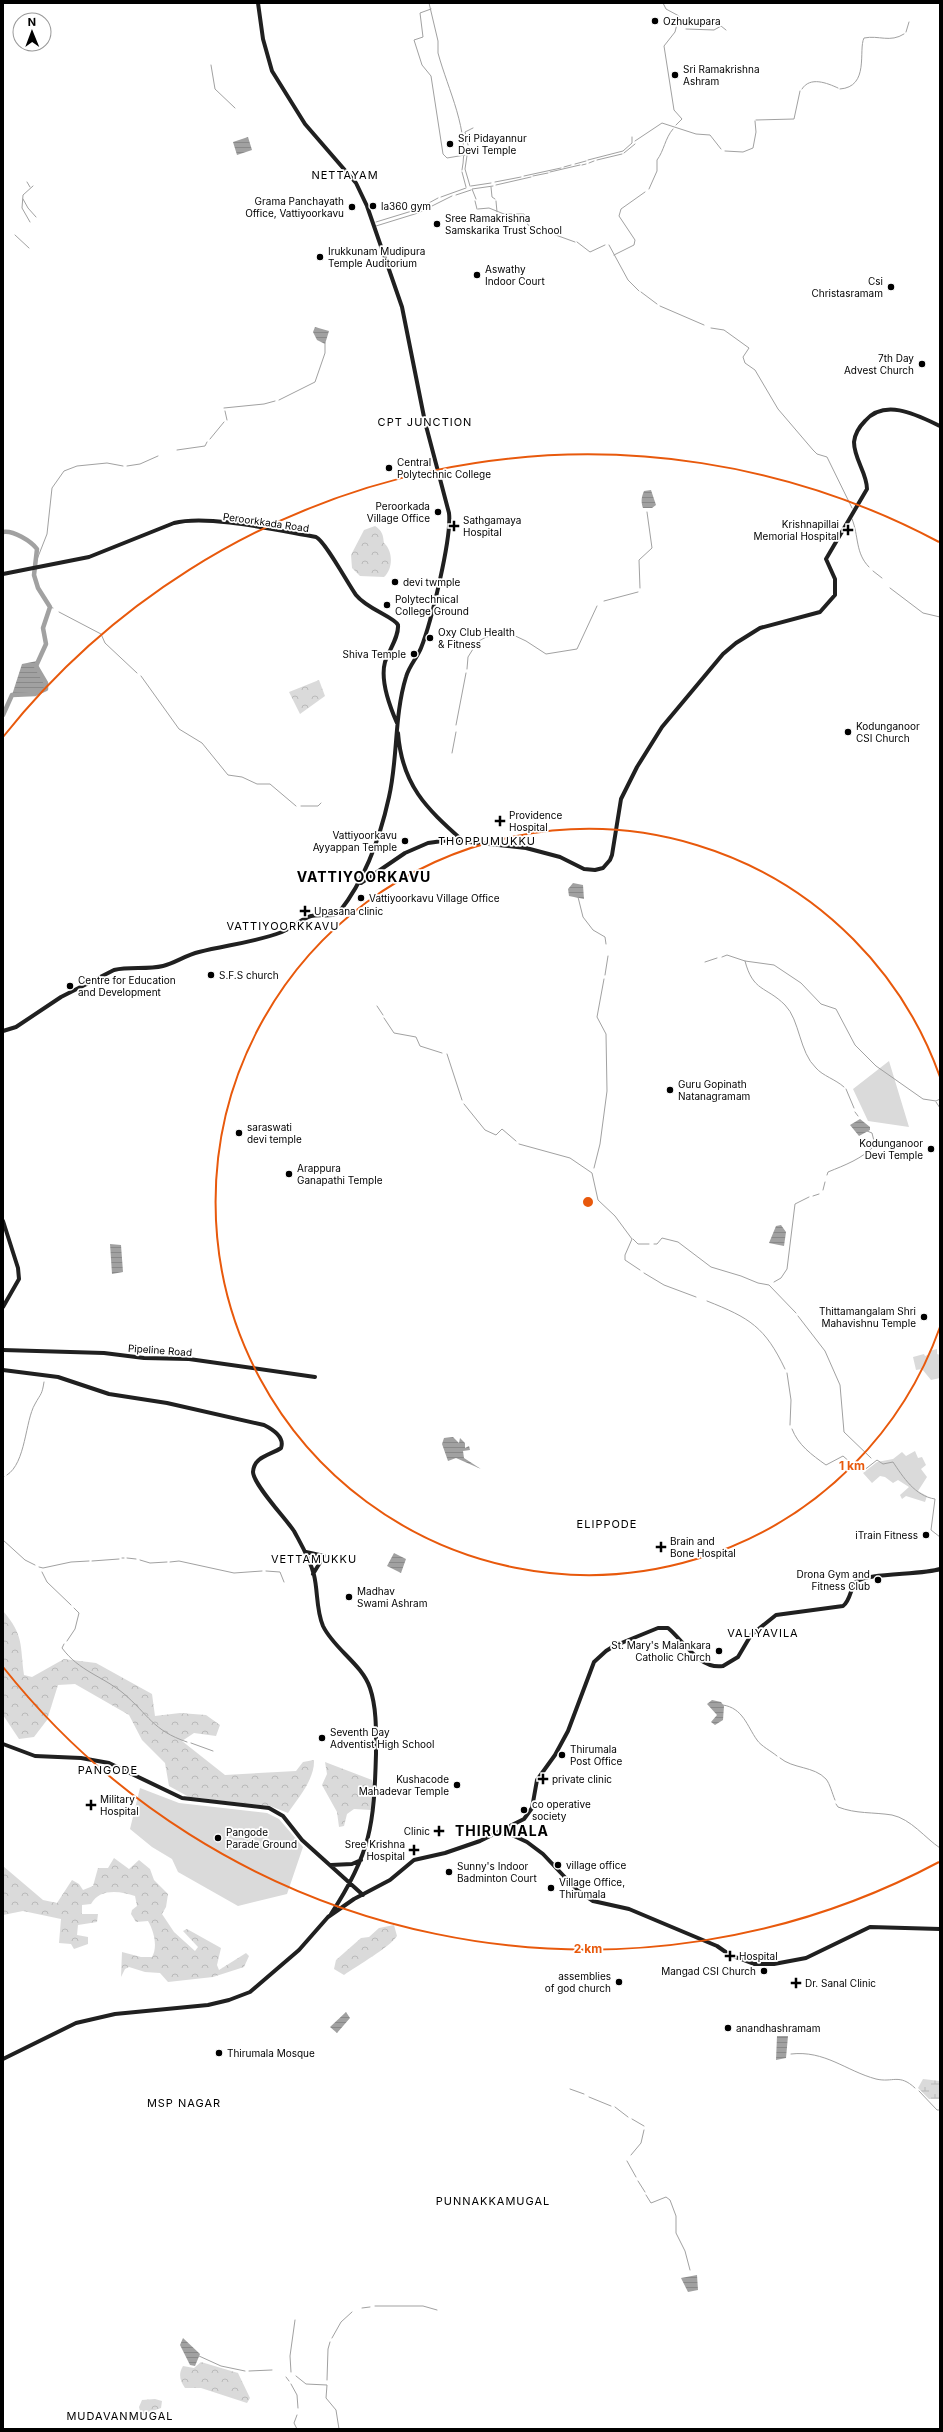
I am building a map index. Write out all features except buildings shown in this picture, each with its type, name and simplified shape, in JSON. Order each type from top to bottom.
[{"type":"main road","points":[[3,1031],[16,1027],[61,997],[114,970],[123,967],[150,968],[165,966],[201,952],[284,932],[311,916],[331,915],[339,912],[360,883],[384,820],[390,796],[397,724],[406,676],[420,649],[426,632],[450,522],[442,479],[425,422],[402,307],[359,188],[345,168],[306,124],[272,71],[263,39],[258,3]]},
{"type":"main road","points":[[360,883],[405,853],[428,843],[463,840],[492,846],[533,849],[591,871],[599,870],[605,866],[612,855],[621,799],[631,778],[662,727],[723,654],[736,643],[760,628],[820,612],[835,595],[836,581],[826,559],[867,489],[855,450],[858,429],[874,412],[886,408],[919,416],[940,426]]},
{"type":"main road","name":"Peroorkkada Road","points":[[3,574],[89,557],[169,525],[186,521],[238,524],[320,539],[360,598],[372,609],[395,620],[398,624],[398,633],[384,671],[390,705],[397,724]]},
{"type":"main road","points":[[397,724],[405,768],[419,799],[434,816],[463,840]]},
{"type":"main road","points":[[3,1221],[18,1268],[19,1279],[3,1307]]},
{"type":"main road","name":"Pipeline Road","points":[[3,1350],[104,1353],[144,1358],[188,1359],[316,1377]]},
{"type":"main road","points":[[3,1370],[58,1377],[109,1394],[167,1403],[270,1428],[278,1435],[282,1445],[278,1450],[266,1454],[259,1460],[254,1469],[254,1476],[272,1504],[291,1527],[306,1552],[313,1574],[322,1624],[368,1683],[374,1708],[376,1789],[370,1834],[351,1883],[328,1918],[299,1950],[250,1992],[229,2000],[208,2004],[115,2014],[76,2023],[3,2059]]},
{"type":"main road","points":[[306,1552],[324,1556],[313,1574]]},
{"type":"main road","points":[[328,1918],[363,1894],[390,1880],[414,1860],[445,1853],[480,1841],[524,1819],[530,1812],[537,1780],[564,1739],[594,1662],[606,1651],[658,1628],[668,1628],[694,1655],[710,1664],[723,1666],[738,1657],[751,1635],[776,1615],[843,1606],[848,1601],[854,1585],[859,1580],[891,1574],[914,1575],[940,1568]]},
{"type":"main road","points":[[3,1744],[35,1756],[81,1758],[109,1763],[182,1798],[269,1808],[283,1816],[302,1840],[363,1894]]},
{"type":"main road","points":[[505,1828],[508,1833],[539,1851],[577,1890],[593,1901],[629,1909],[716,1946],[730,1955],[754,1964],[774,1964],[806,1958],[870,1927],[940,1929]]},
{"type":"main road","points":[[492,1834],[508,1833]]},
{"type":"main road","points":[[330,1865],[352,1864],[361,1860]]},
{"type":"green space","points":[[375,526],[381,531],[384,543],[388,547],[391,556],[389,570],[384,577],[360,576],[352,568],[351,555],[364,530]]},
{"type":"green space","points":[[319,680],[325,696],[300,714],[289,692]]},
{"type":"green space","points":[[889,1061],[909,1127],[868,1121],[853,1089]]},
{"type":"green space","points":[[937,1349],[937,1354],[940,1355],[940,1378],[931,1380],[922,1369],[916,1370],[913,1357],[924,1354],[925,1356],[930,1354],[929,1351]]},
{"type":"green space","points":[[915,1451],[918,1458],[922,1457],[926,1465],[921,1469],[927,1477],[918,1491],[927,1496],[925,1502],[906,1496],[902,1499],[900,1495],[909,1487],[898,1480],[893,1483],[885,1477],[880,1476],[872,1483],[863,1473],[877,1462],[893,1459],[902,1452],[906,1456]]},
{"type":"green space","points":[[3,1611],[10,1619],[18,1634],[24,1675],[32,1677],[64,1659],[96,1663],[152,1694],[155,1716],[180,1713],[206,1715],[220,1725],[216,1736],[194,1733],[182,1741],[225,1775],[296,1771],[303,1762],[314,1760],[314,1767],[309,1781],[288,1813],[270,1806],[189,1797],[169,1786],[165,1763],[142,1740],[129,1715],[75,1684],[58,1685],[47,1720],[34,1737],[19,1739],[3,1715]]},
{"type":"green space","points":[[325,1762],[372,1780],[374,1791],[371,1810],[354,1809],[347,1814],[344,1826],[339,1827],[337,1812],[322,1785],[327,1774]]},
{"type":"green space","name":"Pangode Parade Ground","points":[[140,1788],[179,1803],[267,1813],[279,1819],[303,1847],[287,1894],[238,1906],[178,1872],[172,1859],[152,1847],[130,1829]]},
{"type":"green space","points":[[114,1858],[129,1869],[139,1860],[150,1869],[154,1880],[168,1894],[166,1907],[162,1914],[174,1932],[195,1951],[198,1947],[183,1931],[187,1929],[221,1948],[217,1965],[219,1970],[246,1953],[249,1956],[244,1967],[213,1977],[168,1982],[160,1973],[145,1972],[129,1967],[125,1969],[121,1977],[122,1952],[141,1957],[152,1957],[155,1949],[152,1929],[148,1921],[136,1922],[131,1914],[132,1910],[137,1906],[135,1896],[123,1893],[105,1893],[100,1895],[91,1904],[82,1905],[82,1914],[98,1914],[97,1922],[78,1925],[77,1935],[88,1937],[88,1944],[74,1949],[71,1944],[59,1943],[61,1919],[23,1911],[3,1915],[3,1866],[43,1900],[57,1903],[72,1880],[79,1884],[83,1890],[93,1886],[98,1868],[108,1868]]},
{"type":"green space","points":[[394,1925],[397,1936],[387,1946],[344,1975],[334,1969],[336,1960],[361,1938],[369,1937],[379,1928]]},
{"type":"green space","points":[[923,2079],[940,2081],[940,2099],[929,2099],[918,2088]]},
{"type":"green space","points":[[201,2362],[238,2373],[250,2398],[247,2403],[201,2388],[185,2388],[180,2377],[180,2372],[183,2366],[194,2368]]},
{"type":"green space","points":[[155,2399],[162,2401],[161,2408],[141,2415],[139,2407],[142,2400]]},
{"type":"shaded area","points":[[248,137],[252,150],[237,155],[233,142]]},
{"type":"shaded area","points":[[315,327],[329,331],[325,344],[317,340],[313,332]]},
{"type":"shaded area","points":[[651,490],[656,505],[652,508],[643,508],[642,496],[644,491]]},
{"type":"shaded area","points":[[37,661],[46,689],[35,694],[12,695],[22,664]]},
{"type":"shaded area","points":[[573,883],[583,885],[584,899],[569,896],[568,889]]},
{"type":"shaded area","points":[[860,1119],[870,1127],[870,1130],[859,1136],[850,1125]]},
{"type":"shaded area","points":[[781,1225],[786,1232],[784,1246],[769,1243],[776,1226]]},
{"type":"shaded area","points":[[110,1244],[121,1245],[123,1272],[112,1274]]},
{"type":"shaded area","points":[[453,1437],[459,1443],[460,1438],[465,1443],[465,1448],[469,1446],[470,1450],[463,1451],[464,1458],[481,1469],[456,1458],[448,1461],[442,1444],[444,1438]]},
{"type":"shaded area","points":[[394,1553],[406,1559],[401,1573],[387,1566]]},
{"type":"shaded area","points":[[712,1700],[721,1702],[724,1706],[723,1720],[715,1725],[711,1722],[717,1715],[707,1704]]},
{"type":"shaded area","points":[[346,2012],[350,2018],[337,2033],[330,2027]]},
{"type":"shaded area","points":[[777,2036],[788,2036],[786,2058],[776,2060]]},
{"type":"shaded area","points":[[697,2275],[698,2290],[688,2292],[681,2278]]},
{"type":"shaded area","points":[[183,2338],[200,2354],[195,2366],[190,2365],[180,2345]]},
{"type":"waterway","points":[[429,3],[438,41],[438,53],[461,126],[464,155],[462,170]]},
{"type":"waterway","points":[[663,3],[666,9],[679,16],[675,32],[664,46],[674,110],[682,119],[676,125]]},
{"type":"waterway","points":[[431,9],[420,13],[423,37],[414,40],[422,65],[431,76],[443,154],[447,158],[465,155]]},
{"type":"waterway","points":[[906,32],[909,22]]},
{"type":"waterway","points":[[686,29],[714,30],[721,26],[726,30]]},
{"type":"waterway","points":[[840,89],[849,87],[856,82],[861,67],[862,44],[864,38],[894,38],[904,34]]},
{"type":"waterway","points":[[211,65],[215,89],[235,108]]},
{"type":"waterway","points":[[802,89],[805,85],[814,82],[829,84],[838,88]]},
{"type":"waterway","points":[[756,120],[794,119],[800,91]]},
{"type":"waterway","points":[[725,151],[743,152],[753,148],[756,132],[755,121]]},
{"type":"waterway","points":[[635,141],[662,123],[696,134],[710,135],[721,149]]},
{"type":"waterway","points":[[468,145],[465,132],[473,128]]},
{"type":"waterway","points":[[649,189],[657,171],[657,160],[668,136],[673,129]]},
{"type":"waterway","points":[[588,160],[623,151],[632,143],[632,137]]},
{"type":"waterway","points":[[624,153],[635,144]]},
{"type":"waterway","points":[[468,149],[465,169],[470,186]]},
{"type":"waterway","points":[[597,160],[622,154]]},
{"type":"waterway","points":[[575,164],[586,161]]},
{"type":"waterway","points":[[589,163],[594,161]]},
{"type":"waterway","points":[[582,165],[586,164]]},
{"type":"waterway","points":[[564,167],[571,165]]},
{"type":"waterway","points":[[550,172],[580,165]]},
{"type":"waterway","points":[[524,176],[561,168]]},
{"type":"waterway","points":[[462,172],[466,187]]},
{"type":"waterway","points":[[533,176],[548,173]]},
{"type":"waterway","points":[[495,182],[521,177]]},
{"type":"waterway","points":[[496,185],[531,177]]},
{"type":"waterway","points":[[27,182],[30,187]]},
{"type":"waterway","points":[[471,186],[491,183]]},
{"type":"waterway","points":[[30,222],[22,208],[23,195],[33,186]]},
{"type":"waterway","points":[[476,199],[472,189],[493,186]]},
{"type":"waterway","points":[[491,187],[492,197],[495,199]]},
{"type":"waterway","points":[[441,197],[466,188]]},
{"type":"waterway","points":[[456,195],[471,190]]},
{"type":"waterway","points":[[614,255],[634,245],[635,240],[619,216],[621,209],[645,192]]},
{"type":"waterway","points":[[376,226],[418,213],[452,196]]},
{"type":"waterway","points":[[416,210],[438,198]]},
{"type":"waterway","points":[[23,199],[28,208],[36,217]]},
{"type":"waterway","points":[[475,201],[477,209]]},
{"type":"waterway","points":[[496,201],[497,212]]},
{"type":"waterway","points":[[478,209],[489,208],[504,214],[524,214],[528,225],[575,242]]},
{"type":"waterway","points":[[376,222],[412,211]]},
{"type":"waterway","points":[[15,235],[29,248]]},
{"type":"waterway","points":[[577,242],[590,252],[605,245]]},
{"type":"waterway","points":[[609,245],[628,280],[639,291]]},
{"type":"waterway","points":[[641,292],[657,304]]},
{"type":"waterway","points":[[660,306],[704,325]]},
{"type":"waterway","points":[[711,328],[724,330],[749,348],[743,357],[745,363],[755,370],[778,409],[813,450],[817,454],[827,457],[852,508]]},
{"type":"waterway","points":[[279,400],[315,382],[325,353],[325,343]]},
{"type":"waterway","points":[[224,408],[264,404],[275,401]]},
{"type":"waterway","points":[[225,411],[227,420]]},
{"type":"waterway","points":[[210,439],[224,422]]},
{"type":"waterway","points":[[177,450],[205,446],[207,442]]},
{"type":"waterway","points":[[127,466],[140,464],[158,456]]},
{"type":"waterway","points":[[36,562],[47,534],[52,488],[64,471],[77,466],[107,463],[123,466]]},
{"type":"waterway","points":[[640,588],[639,560],[652,548],[647,512]]},
{"type":"waterway","points":[[852,519],[861,556],[869,567]]},
{"type":"waterway","points":[[3,532],[12,533],[22,537],[37,549],[34,575],[38,588],[50,607],[43,628],[46,644],[36,666],[46,683],[46,689],[35,694],[12,695],[3,715]]},
{"type":"waterway","points":[[873,571],[882,578]]},
{"type":"waterway","points":[[890,588],[923,613],[940,617]]},
{"type":"waterway","points":[[604,601],[638,592]]},
{"type":"waterway","points":[[479,641],[486,637],[509,633],[526,641],[546,654],[577,649],[597,606]]},
{"type":"waterway","points":[[59,612],[101,634],[105,643],[137,673]]},
{"type":"waterway","points":[[467,669],[468,657],[473,649]]},
{"type":"waterway","points":[[456,725],[466,673]]},
{"type":"waterway","points":[[141,676],[179,729],[202,743],[228,775],[242,777],[257,784],[270,784],[296,806]]},
{"type":"waterway","points":[[452,753],[456,732]]},
{"type":"waterway","points":[[301,806],[318,806],[321,803]]},
{"type":"waterway","points":[[578,897],[583,917],[593,930],[605,937],[606,944]]},
{"type":"waterway","points":[[722,957],[727,955],[745,961],[774,965],[801,983],[821,1004],[836,1009],[855,1045],[876,1066],[923,1099],[936,1101],[940,1099]]},
{"type":"waterway","points":[[605,975],[608,956]]},
{"type":"waterway","points":[[705,962],[717,958]]},
{"type":"waterway","points":[[745,961],[748,971],[756,984],[778,999],[790,1011],[810,1061],[819,1071],[844,1087]]},
{"type":"waterway","points":[[594,1168],[600,1144],[607,1091],[606,1034],[597,1017],[604,979]]},
{"type":"waterway","points":[[377,1006],[383,1015]]},
{"type":"waterway","points":[[384,1018],[394,1033],[416,1037],[420,1046],[442,1053]]},
{"type":"waterway","points":[[447,1054],[462,1100]]},
{"type":"waterway","points":[[846,1089],[854,1108]]},
{"type":"waterway","points":[[936,1102],[940,1108]]},
{"type":"waterway","points":[[464,1104],[485,1130],[496,1135],[502,1129],[516,1141]]},
{"type":"waterway","points":[[855,1112],[858,1116]]},
{"type":"waterway","points":[[827,1175],[828,1172],[859,1158],[875,1145],[872,1133],[867,1131]]},
{"type":"waterway","points":[[519,1144],[570,1158],[592,1173],[598,1200],[615,1216],[632,1239],[625,1255],[625,1260],[640,1270]]},
{"type":"waterway","points":[[823,1190],[825,1182]]},
{"type":"waterway","points":[[813,1196],[819,1194]]},
{"type":"waterway","points":[[774,1282],[781,1278],[787,1269],[795,1204],[809,1197]]},
{"type":"waterway","points":[[654,1244],[657,1244],[662,1238],[678,1242],[711,1267],[758,1283],[769,1285],[796,1313]]},
{"type":"waterway","points":[[633,1239],[638,1244],[649,1244]]},
{"type":"waterway","points":[[644,1273],[664,1285],[696,1297]]},
{"type":"waterway","points":[[707,1301],[735,1313],[755,1326],[770,1343],[785,1369]]},
{"type":"waterway","points":[[798,1316],[825,1351],[840,1385],[844,1432],[871,1458]]},
{"type":"waterway","points":[[787,1373],[791,1400],[790,1425]]},
{"type":"waterway","points":[[7,1475],[13,1469],[22,1452],[32,1411],[42,1392],[44,1382]]},
{"type":"waterway","points":[[792,1429],[802,1445],[826,1465],[843,1456],[859,1470]]},
{"type":"waterway","points":[[863,1471],[877,1460],[883,1464],[893,1462],[910,1485],[921,1494],[935,1499],[931,1530],[940,1537]]},
{"type":"waterway","points":[[3,1540],[25,1560],[35,1565]]},
{"type":"waterway","points":[[127,1558],[136,1559]]},
{"type":"waterway","points":[[92,1561],[119,1559]]},
{"type":"waterway","points":[[140,1560],[150,1563],[167,1562]]},
{"type":"waterway","points":[[39,1567],[43,1568],[71,1562],[89,1561]]},
{"type":"waterway","points":[[170,1562],[179,1561],[234,1573],[262,1571]]},
{"type":"waterway","points":[[266,1571],[280,1572],[284,1582]]},
{"type":"waterway","points":[[42,1572],[47,1582],[71,1605]]},
{"type":"waterway","points":[[67,1641],[75,1629],[79,1613],[74,1608]]},
{"type":"waterway","points":[[64,1644],[62,1648],[83,1668],[123,1693],[158,1727],[187,1742]]},
{"type":"waterway","points":[[723,1705],[730,1707],[740,1714],[759,1742],[777,1756]]},
{"type":"waterway","points":[[191,1743],[213,1751]]},
{"type":"waterway","points":[[780,1758],[785,1762],[821,1775],[826,1779],[830,1786],[835,1800]]},
{"type":"waterway","points":[[836,1804],[838,1807],[851,1811],[899,1817],[912,1825],[940,1848]]},
{"type":"waterway","points":[[791,2054],[814,2055],[825,2058],[876,2079],[896,2079],[905,2081],[915,2088]]},
{"type":"waterway","points":[[570,2089],[584,2094]]},
{"type":"waterway","points":[[919,2091],[937,2110],[940,2110]]},
{"type":"waterway","points":[[589,2097],[611,2106]]},
{"type":"waterway","points":[[615,2107],[628,2117]]},
{"type":"waterway","points":[[632,2119],[644,2126]]},
{"type":"waterway","points":[[631,2155],[641,2143],[644,2130]]},
{"type":"waterway","points":[[627,2161],[636,2177]]},
{"type":"waterway","points":[[638,2181],[645,2192]]},
{"type":"waterway","points":[[646,2195],[651,2203],[666,2197],[670,2200],[676,2216],[676,2233],[685,2251],[690,2270]]},
{"type":"waterway","points":[[375,2306],[423,2306],[437,2310]]},
{"type":"waterway","points":[[362,2308],[370,2307]]},
{"type":"waterway","points":[[332,2338],[341,2322],[352,2312]]},
{"type":"waterway","points":[[291,2372],[290,2356],[295,2320]]},
{"type":"waterway","points":[[327,2380],[328,2349],[330,2342]]},
{"type":"waterway","points":[[199,2356],[221,2366],[245,2371]]},
{"type":"waterway","points":[[249,2371],[272,2370]]},
{"type":"waterway","points":[[296,2376],[306,2384],[327,2385],[326,2398],[336,2410],[339,2429]]},
{"type":"waterway","points":[[286,2377],[289,2381]]},
{"type":"waterway","points":[[291,2384],[297,2395],[298,2408]]},
{"type":"waterway","points":[[297,2415],[294,2423],[297,2429]]},
{"type":"place","name":"Ozhukupara","points":[[655,21]]},
{"type":"place","name":"Sri Ramakrishna Ashram","points":[[675,75]]},
{"type":"place","name":"Sri Pidayannur Devi Temple","points":[[450,144]]},
{"type":"place","name":"la360 gym","points":[[373,206]]},
{"type":"place","name":"Grama Panchayath Office, Vattiyoorkavu","points":[[352,207]]},
{"type":"place","name":"Sree Ramakrishna Samskarika Trust School","points":[[437,224]]},
{"type":"place","name":"Irukkunam Mudipura Temple Auditorium","points":[[320,257]]},
{"type":"place","name":"Aswathy Indoor Court","points":[[477,275]]},
{"type":"place","name":"Csi Christasramam","points":[[891,287]]},
{"type":"place","name":"7th Day Advest Church","points":[[922,364]]},
{"type":"place","name":"Central Polytechnic College","points":[[389,468]]},
{"type":"place","name":"Peroorkada Village Office","points":[[438,512]]},
{"type":"place","name":"Sathgamaya Hospital","points":[[454,526]]},
{"type":"place","name":"Krishnapillai Memorial Hospital","points":[[848,530]]},
{"type":"place","name":"devi twmple","points":[[395,582]]},
{"type":"place","name":"Polytechnical College Ground","points":[[387,605]]},
{"type":"place","name":"Oxy Club Health & Fitness","points":[[430,638]]},
{"type":"place","name":"Shiva Temple","points":[[414,654]]},
{"type":"place","name":"Kodunganoor CSI Church","points":[[848,732]]},
{"type":"place","name":"Providence Hospital","points":[[500,821]]},
{"type":"place","name":"Vattiyoorkavu Ayyappan Temple","points":[[405,841]]},
{"type":"place","name":"Vattiyoorkavu Village Office","points":[[361,898]]},
{"type":"place","name":"Upasana clinic","points":[[305,911]]},
{"type":"place","name":"S.F.S church","points":[[211,975]]},
{"type":"place","name":"Centre for Education and Development","points":[[70,986]]},
{"type":"place","name":"Guru Gopinath Natanagramam","points":[[670,1090]]},
{"type":"place","name":"saraswati devi temple","points":[[239,1133]]},
{"type":"place","name":"Kodunganoor Devi Temple","points":[[931,1149]]},
{"type":"place","name":"Arappura Ganapathi Temple","points":[[289,1174]]},
{"type":"place","name":"Thittamangalam Shri Mahavishnu Temple","points":[[924,1317]]},
{"type":"place","name":"iTrain Fitness","points":[[926,1535]]},
{"type":"place","name":"Brain and Bone Hospital","points":[[661,1547]]},
{"type":"place","name":"Drona Gym and Fitness Club","points":[[878,1580]]},
{"type":"place","name":"Madhav Swami Ashram","points":[[349,1597]]},
{"type":"place","name":"St. Mary's Malankara Catholic Church","points":[[719,1651]]},
{"type":"place","name":"Seventh Day Adventist High School","points":[[322,1738]]},
{"type":"place","name":"Thirumala Post Office","points":[[562,1755]]},
{"type":"place","name":"private clinic","points":[[543,1779]]},
{"type":"place","name":"Kushacode Mahadevar Temple","points":[[457,1785]]},
{"type":"place","name":"Military Hospital","points":[[91,1805]]},
{"type":"place","name":"co operative society","points":[[524,1810]]},
{"type":"place","name":"Clinic","points":[[439,1831]]},
{"type":"place","name":"Pangode Parade Ground","points":[[218,1838]]},
{"type":"place","name":"Sree Krishna Hospital","points":[[414,1850]]},
{"type":"place","name":"village office","points":[[558,1865]]},
{"type":"place","name":"Sunny's Indoor Badminton Court","points":[[449,1872]]},
{"type":"place","name":"Village Office, Thirumala","points":[[551,1888]]},
{"type":"place","name":"Hospital","points":[[730,1956]]},
{"type":"place","name":"Mangad CSI Church","points":[[764,1971]]},
{"type":"place","name":"assemblies of god church","points":[[619,1982]]},
{"type":"place","name":"Dr. Sanal Clinic","points":[[796,1983]]},
{"type":"place","name":"anandhashramam","points":[[728,2028]]},
{"type":"place","name":"Thirumala Mosque","points":[[219,2053]]},
{"type":"district","name":"NETTAYAM","points":[[345,175]]},
{"type":"district","name":"CPT JUNCTION","points":[[425,422]]},
{"type":"district","name":"THOPPUMUKKU","points":[[487,841]]},
{"type":"district","name":"VATTIYOORKAVU","points":[[364,877]]},
{"type":"district","name":"VATTIYOORKKAVU","points":[[283,926]]},
{"type":"district","name":"ELIPPODE","points":[[607,1524]]},
{"type":"district","name":"VETTAMUKKU","points":[[314,1559]]},
{"type":"district","name":"VALIYAVILA","points":[[763,1633]]},
{"type":"district","name":"PANGODE","points":[[108,1770]]},
{"type":"district","name":"THIRUMALA","points":[[502,1831]]},
{"type":"district","name":"MSP NAGAR","points":[[184,2103]]},
{"type":"district","name":"PUNNAKKAMUGAL","points":[[493,2201]]},
{"type":"district","name":"MUDAVANMUGAL","points":[[120,2416]]}]
